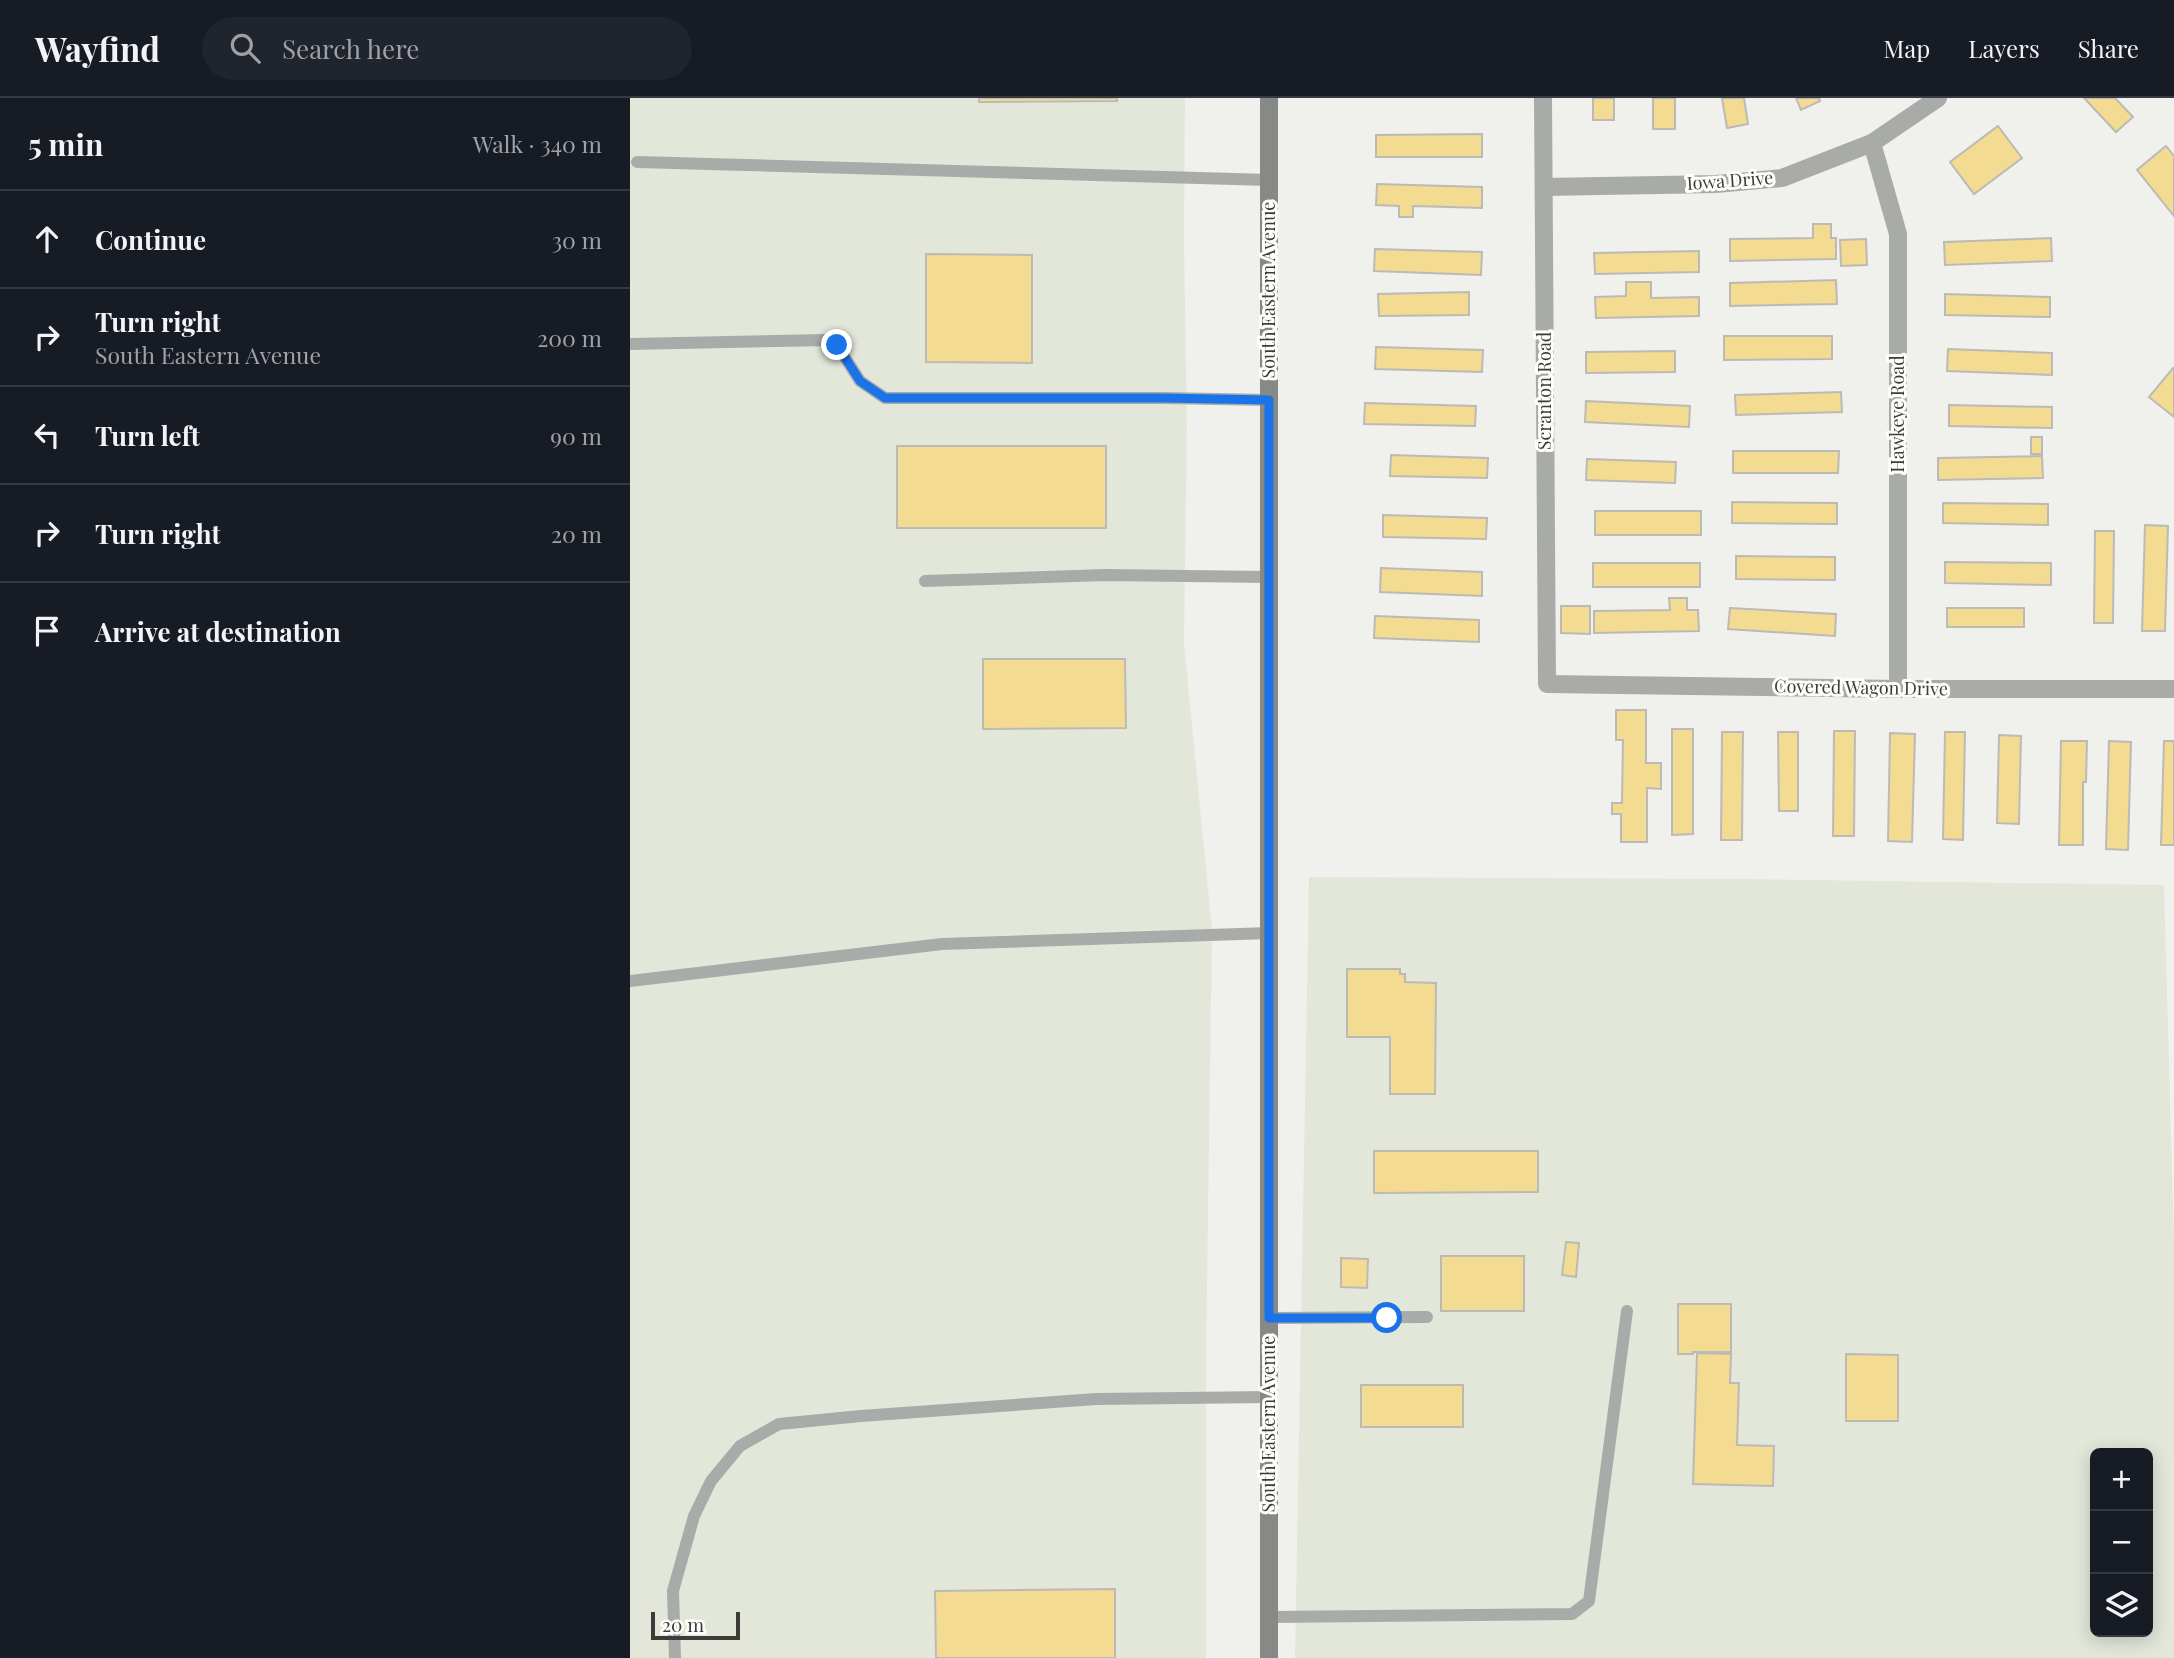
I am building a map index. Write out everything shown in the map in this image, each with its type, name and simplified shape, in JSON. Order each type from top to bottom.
[{"type":"main road","name":"South Eastern Avenue","points":[[1269,98],[1269,1658]]},
{"type":"street","name":"Scranton Road","points":[[1543,98],[1547,684]]},
{"type":"street","name":"Iowa Drive","points":[[1544,187],[1716,184],[1782,178],[1872,143],[1938,98]]},
{"type":"street","name":"Hawkeye Road","points":[[1872,143],[1898,234],[1898,689]]},
{"type":"street","name":"Covered Wagon Drive","points":[[1547,684],[1898,689],[2174,689]]},
{"type":"lane","points":[[636,162],[1269,180]]},
{"type":"lane","points":[[630,344],[826,340],[837,345],[860,381],[885,398],[1269,400]]},
{"type":"lane","points":[[925,581],[1105,575],[1269,577]]},
{"type":"lane","points":[[630,981],[942,944],[1269,933]]},
{"type":"lane","points":[[1269,1617],[1572,1614],[1589,1601],[1627,1311]]},
{"type":"lane","points":[[1269,1318],[1427,1317]]},
{"type":"lane","points":[[676,1658],[673,1591],[694,1516],[711,1481],[740,1446],[779,1424],[1096,1399],[1269,1397]]},
{"type":"shaded area","points":[[630,98],[1185,98],[1187,428],[1184,643],[1212,930],[1206,1360],[1206,1658],[630,1658]]},
{"type":"shaded area","points":[[1309,877],[2164,885],[2174,1241],[2174,1658],[1295,1658]]},
{"type":"building","points":[[979,98],[1117,98],[1117,101],[979,102]]},
{"type":"building","points":[[1593,98],[1614,98],[1614,120],[1593,120]]},
{"type":"building","points":[[1653,98],[1675,98],[1675,129],[1653,129]]},
{"type":"building","points":[[1722,98],[1744,98],[1748,124],[1727,128]]},
{"type":"building","points":[[1796,98],[1819,98],[1820,101],[1801,110]]},
{"type":"building","points":[[2084,98],[2115,98],[2133,117],[2116,132]]},
{"type":"building","points":[[1998,126],[2022,158],[1974,194],[1950,162]]},
{"type":"building","points":[[1482,134],[1482,157],[1376,157],[1376,135]]},
{"type":"building","points":[[2166,146],[2174,156],[2174,216],[2137,170]]},
{"type":"building","points":[[1377,184],[1482,187],[1482,208],[1413,206],[1413,217],[1399,217],[1399,206],[1376,205]]},
{"type":"building","points":[[1813,224],[1831,224],[1831,238],[1836,238],[1836,259],[1730,261],[1730,239],[1813,238]]},
{"type":"building","points":[[2051,238],[2052,261],[1945,265],[1944,242]]},
{"type":"building","points":[[1866,239],[1867,265],[1841,266],[1840,240]]},
{"type":"building","points":[[1375,249],[1482,252],[1481,275],[1374,271]]},
{"type":"building","points":[[1699,251],[1699,272],[1595,274],[1594,253]]},
{"type":"building","points":[[926,254],[1032,255],[1032,363],[926,362]]},
{"type":"building","points":[[1836,280],[1837,304],[1730,306],[1730,283]]},
{"type":"building","points":[[1626,282],[1651,282],[1651,298],[1699,297],[1699,316],[1596,318],[1595,297],[1626,296]]},
{"type":"building","points":[[1469,292],[1469,315],[1379,316],[1378,294]]},
{"type":"building","points":[[1945,294],[2050,297],[2050,317],[1945,315]]},
{"type":"building","points":[[1724,336],[1832,336],[1832,359],[1724,360]]},
{"type":"building","points":[[1376,347],[1483,350],[1482,372],[1375,369]]},
{"type":"building","points":[[1948,349],[2052,353],[2052,375],[1947,371]]},
{"type":"building","points":[[1675,351],[1675,372],[1586,373],[1586,352]]},
{"type":"building","points":[[2174,369],[2174,417],[2149,397]]},
{"type":"building","points":[[1841,392],[1842,412],[1736,415],[1735,395]]},
{"type":"building","points":[[1586,401],[1690,406],[1689,427],[1585,422]]},
{"type":"building","points":[[1365,403],[1476,406],[1475,426],[1364,424]]},
{"type":"building","points":[[1949,405],[2052,407],[2052,428],[1949,426]]},
{"type":"building","points":[[2031,437],[2042,437],[2042,454],[2031,454]]},
{"type":"building","points":[[897,446],[1106,446],[1106,528],[897,528]]},
{"type":"building","points":[[1733,451],[1839,451],[1838,473],[1733,473]]},
{"type":"building","points":[[1391,455],[1488,458],[1487,478],[1390,476]]},
{"type":"building","points":[[2042,456],[2043,478],[1938,480],[1938,458]]},
{"type":"building","points":[[1587,459],[1676,462],[1675,483],[1586,480]]},
{"type":"building","points":[[1732,502],[1837,503],[1837,524],[1732,523]]},
{"type":"building","points":[[1943,503],[2048,504],[2048,525],[1943,523]]},
{"type":"building","points":[[1595,511],[1701,511],[1701,535],[1595,535]]},
{"type":"building","points":[[1383,515],[1487,518],[1486,539],[1383,537]]},
{"type":"building","points":[[2145,525],[2168,526],[2165,631],[2142,631]]},
{"type":"building","points":[[2095,531],[2114,531],[2113,623],[2094,623]]},
{"type":"building","points":[[1736,556],[1835,557],[1835,580],[1736,579]]},
{"type":"building","points":[[1945,562],[2051,563],[2051,585],[1945,583]]},
{"type":"building","points":[[1593,563],[1700,563],[1700,587],[1593,587]]},
{"type":"building","points":[[1381,568],[1482,572],[1482,596],[1380,592]]},
{"type":"building","points":[[1669,598],[1687,598],[1687,610],[1698,610],[1699,631],[1594,633],[1594,611],[1670,610]]},
{"type":"building","points":[[1561,606],[1590,606],[1590,634],[1561,633]]},
{"type":"building","points":[[1730,608],[1836,614],[1835,636],[1728,629]]},
{"type":"building","points":[[1947,608],[2024,608],[2024,627],[1947,627]]},
{"type":"building","points":[[1375,616],[1479,620],[1479,642],[1374,638]]},
{"type":"building","points":[[983,659],[1125,659],[1126,728],[983,729]]},
{"type":"building","points":[[1616,710],[1646,710],[1646,763],[1661,763],[1661,789],[1647,788],[1647,842],[1621,842],[1621,814],[1612,814],[1612,803],[1622,803],[1623,740],[1616,740]]},
{"type":"building","points":[[1672,729],[1693,729],[1693,834],[1672,835]]},
{"type":"building","points":[[1834,731],[1855,731],[1854,836],[1833,836]]},
{"type":"building","points":[[1722,732],[1743,732],[1742,840],[1721,840]]},
{"type":"building","points":[[1778,732],[1798,732],[1798,811],[1779,811]]},
{"type":"building","points":[[1945,732],[1965,732],[1963,840],[1943,839]]},
{"type":"building","points":[[1890,733],[1915,734],[1912,842],[1888,841]]},
{"type":"building","points":[[1999,735],[2021,736],[2019,824],[1997,823]]},
{"type":"building","points":[[2061,741],[2087,741],[2086,782],[2083,782],[2083,845],[2059,845]]},
{"type":"building","points":[[2109,741],[2131,742],[2128,850],[2106,849]]},
{"type":"building","points":[[2164,741],[2174,741],[2174,845],[2161,845]]},
{"type":"building","points":[[1347,969],[1400,969],[1400,974],[1405,974],[1405,982],[1436,983],[1435,1094],[1390,1094],[1390,1037],[1347,1037]]},
{"type":"building","points":[[1374,1151],[1538,1151],[1538,1192],[1374,1193]]},
{"type":"building","points":[[1566,1242],[1579,1243],[1576,1277],[1562,1275]]},
{"type":"building","points":[[1441,1256],[1524,1256],[1524,1311],[1441,1311]]},
{"type":"building","points":[[1341,1258],[1368,1259],[1367,1288],[1341,1287]]},
{"type":"building","points":[[1678,1304],[1731,1304],[1731,1352],[1678,1354]]},
{"type":"building","points":[[1697,1353],[1731,1354],[1730,1383],[1739,1383],[1737,1445],[1774,1446],[1773,1486],[1693,1484]]},
{"type":"building","points":[[1846,1354],[1898,1355],[1898,1421],[1846,1421]]},
{"type":"building","points":[[1361,1385],[1463,1385],[1463,1427],[1361,1427]]},
{"type":"building","points":[[1115,1589],[1115,1658],[936,1658],[935,1591]]},
{"type":"route","points":[[837,345],[860,381],[885,398],[1269,400],[1269,1318],[1387,1318]]}]
